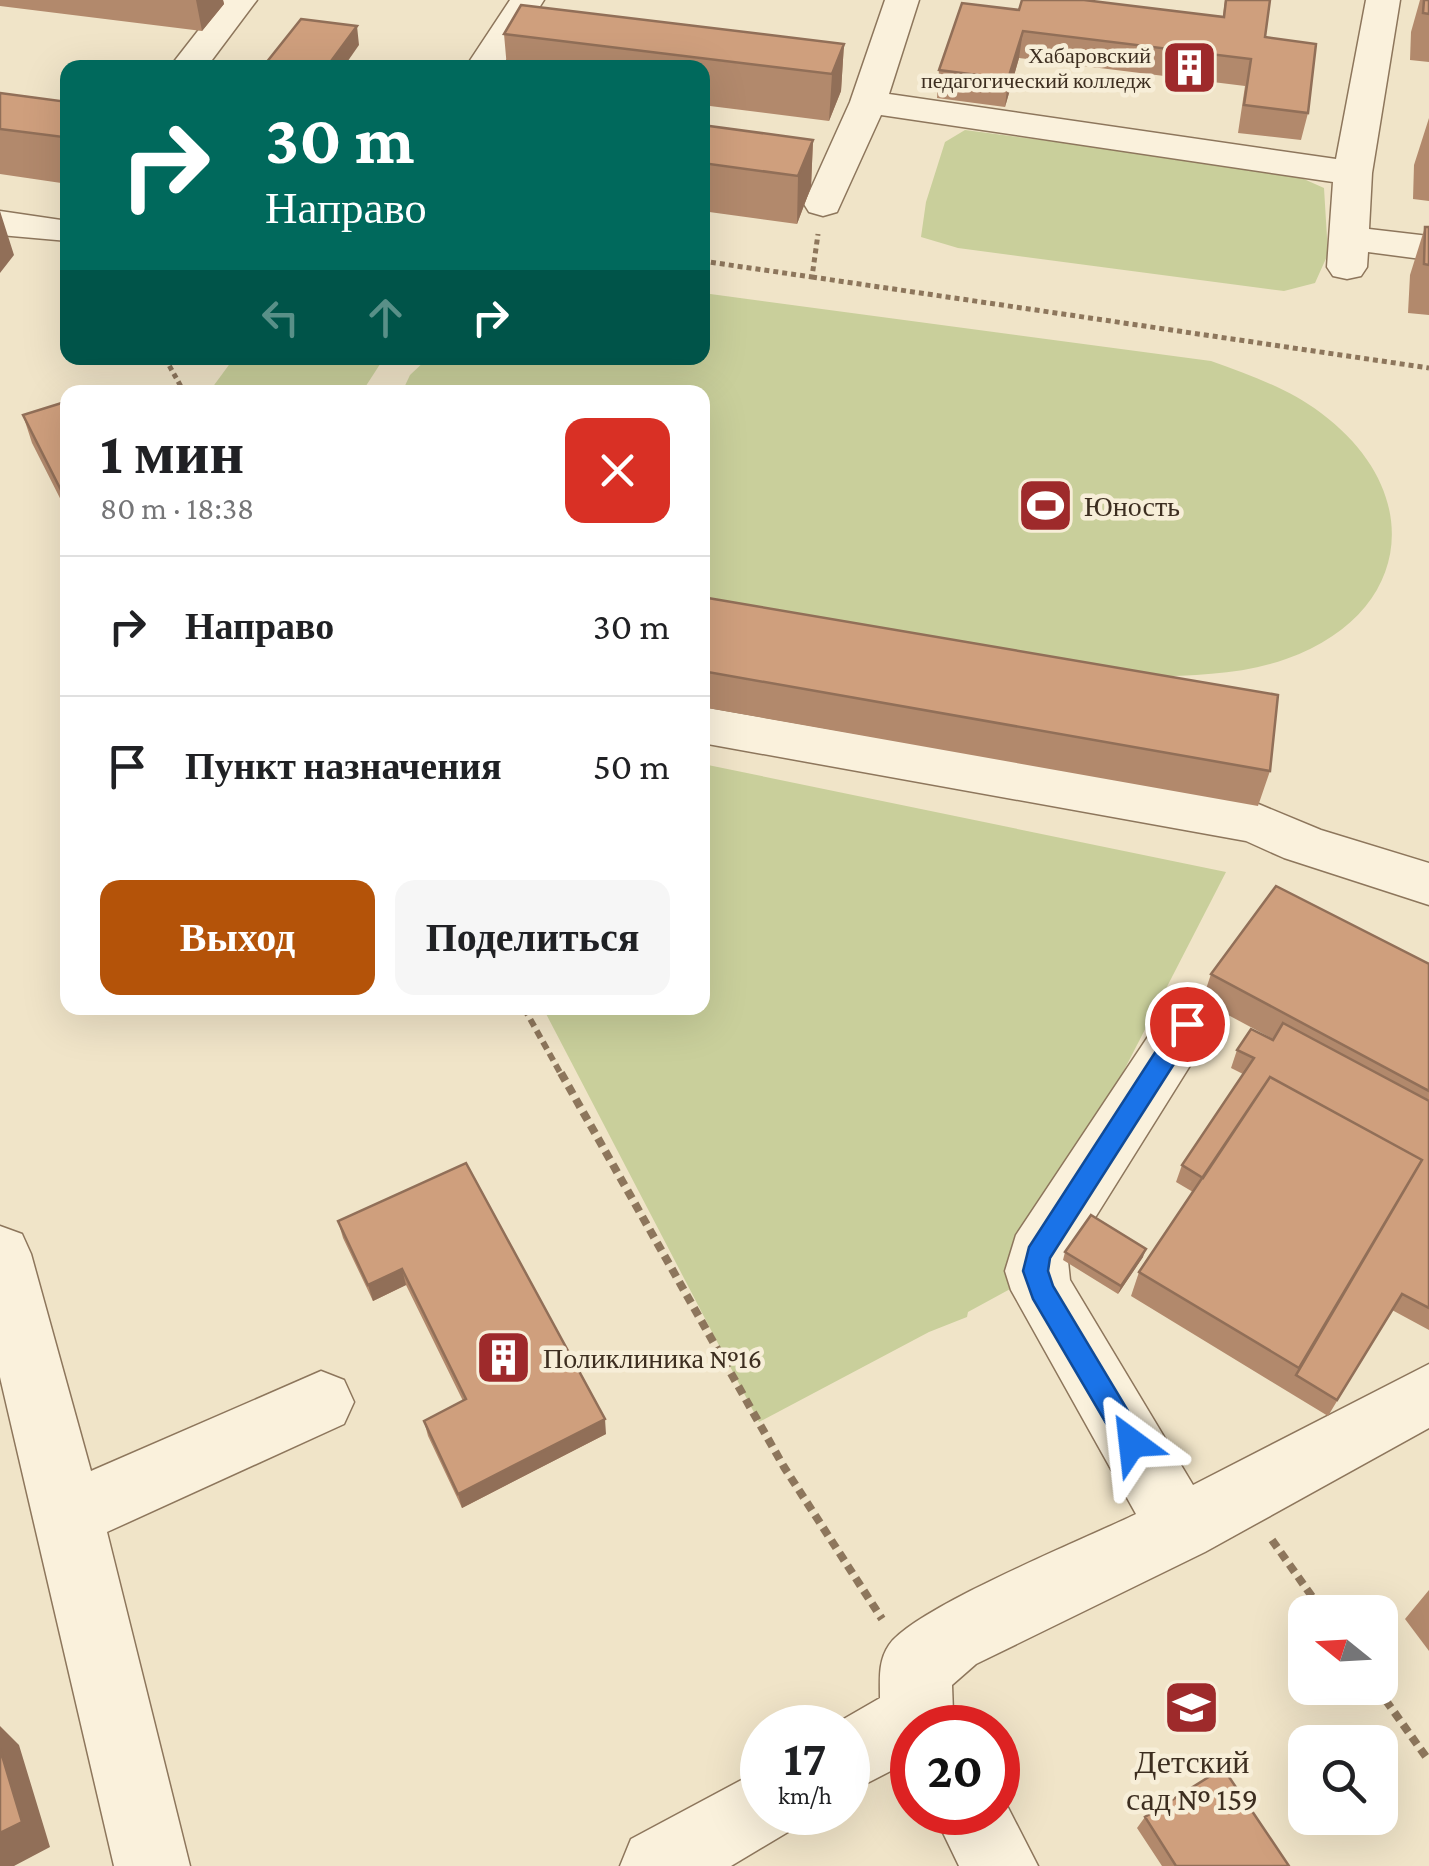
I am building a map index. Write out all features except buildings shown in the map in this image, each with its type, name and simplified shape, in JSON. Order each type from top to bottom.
[{"type":"lane","points":[[193,60],[240,0]]},
{"type":"lane","points":[[488,60],[528,0]]},
{"type":"lane","points":[[823,204],[828,148],[868,102],[902,0]]},
{"type":"lane","points":[[1385,2],[1353,172],[1348,252],[1429,248]]},
{"type":"lane","points":[[868,102],[1353,172]]},
{"type":"lane","points":[[0,223],[60,229]]},
{"type":"lane","points":[[710,727],[1256,824],[1302,844],[1429,884]]},
{"type":"lane","points":[[1181,1528],[1042,1290],[1036,1271],[1038,1255],[1187,1024]]},
{"type":"lane","points":[[0,1254],[68,1514],[152,1866]]},
{"type":"lane","points":[[870,1740],[918,1704],[951,1639],[1181,1528],[1429,1394]]},
{"type":"lane","points":[[68,1514],[321,1402]]},
{"type":"lane","points":[[658,1866],[740,1819]]},
{"type":"lane","points":[[983,1835],[1000,1866]]},
{"type":"path","points":[[812,277],[823,204]]},
{"type":"path","points":[[710,262],[1429,368]]},
{"type":"path","points":[[528,1015],[918,1704]]},
{"type":"path","points":[[1240,1496],[1311,1595]]},
{"type":"path","points":[[1389,1705],[1429,1761]]},
{"type":"green space","points":[[965,130],[1288,172],[1324,188],[1328,254],[1315,283],[1284,291],[958,248],[921,237],[926,202],[945,142]]},
{"type":"green space","name":"Юность","points":[[710,294],[1211,361],[1295,396],[1355,444],[1378,478],[1390,514],[1391,549],[1381,582],[1360,613],[1328,639],[1269,664],[1202,675],[1150,677],[710,604],[710,385],[405,385],[421,365],[710,365]]},
{"type":"green space","points":[[229,365],[379,365],[367,385],[214,385]]},
{"type":"green space","points":[[710,765],[1226,872],[1012,1288],[968,1312],[967,1317],[929,1332],[759,1422],[547,1015],[710,1015]]},
{"type":"place","name":"Хабаровский педагогический колледж","points":[[1190,68]]},
{"type":"place","name":"Юность","points":[[1045,506]]},
{"type":"place","name":"Поликлиника №16","points":[[504,1358]]},
{"type":"place","name":"Детский сад № 159","points":[[1192,1708]]},
{"type":"route","points":[[1132,1443],[1042,1290],[1036,1271],[1038,1255],[1187,1024]]}]
